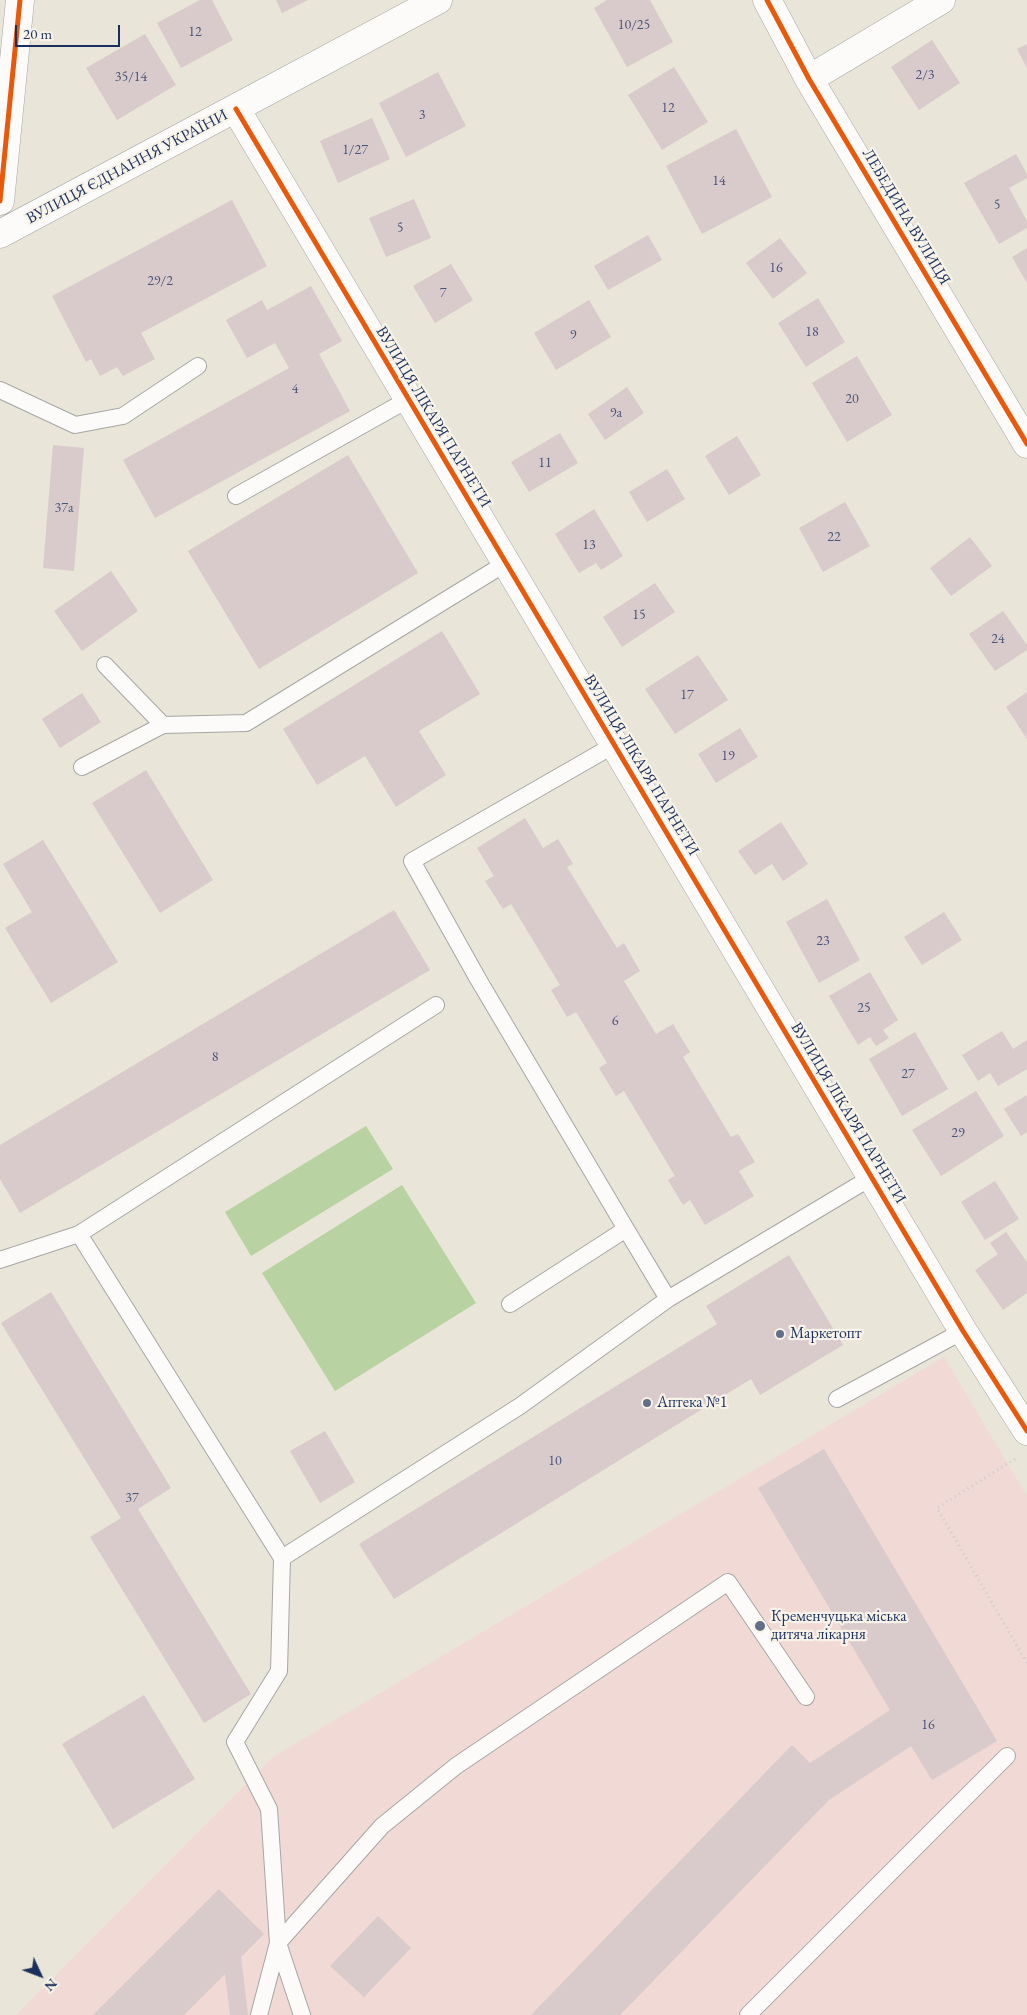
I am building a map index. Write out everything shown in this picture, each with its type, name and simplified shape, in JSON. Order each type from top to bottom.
[{"type":"street","points":[[0,201],[20,0]]},
{"type":"street","name":"ВУЛИЦЯ ЄДНАННЯ УКРАЇНИ","points":[[0,234],[438,0]]},
{"type":"street","name":"ЛЕБЕДИНА ВУЛИЦЯ","points":[[767,0],[809,79],[1027,444]]},
{"type":"street","points":[[809,79],[941,0]]},
{"type":"street","name":"ВУЛИЦЯ ЛІКАРЯ ПАРНЕТИ","points":[[236,109],[963,1331],[1024,1443]]},
{"type":"lane","points":[[0,390],[75,425],[124,416],[198,366]]},
{"type":"lane","points":[[236,496],[408,400]]},
{"type":"lane","points":[[82,767],[163,725],[246,723],[506,563]]},
{"type":"lane","points":[[106,666],[163,725]]},
{"type":"lane","points":[[614,745],[412,861],[478,979],[668,1298]]},
{"type":"lane","points":[[0,1260],[79,1234],[436,1005]]},
{"type":"lane","points":[[282,1558],[520,1406],[668,1298],[872,1177]]},
{"type":"lane","points":[[510,1304],[626,1230]]},
{"type":"lane","points":[[79,1234],[282,1558],[279,1671],[234,1742],[269,1809],[278,1943],[302,2015]]},
{"type":"lane","points":[[837,1399],[963,1331]]},
{"type":"lane","points":[[259,2015],[278,1943],[382,1826],[449,1772],[728,1582],[806,1698]]},
{"type":"lane","points":[[748,2015],[1007,1756]]},
{"type":"path","points":[[1024,1443],[936,1508],[1027,1663]]},
{"type":"shaded area","name":"Кременчуцька міська дитяча лікарня","points":[[944,1357],[1027,1496],[1027,2015],[16,2015],[273,1757]]},
{"type":"green space","points":[[366,1126],[393,1169],[251,1256],[225,1212]]},
{"type":"green space","points":[[402,1185],[476,1303],[335,1391],[262,1273]]},
{"type":"building","points":[[200,0],[212,0],[233,40],[181,68],[157,23]]},
{"type":"building","points":[[276,0],[308,0],[282,13]]},
{"type":"building","points":[[607,0],[650,0],[673,42],[627,67],[594,8]]},
{"type":"building","points":[[145,34],[176,85],[117,120],[86,68]]},
{"type":"building","points":[[932,40],[960,83],[919,110],[891,67]]},
{"type":"building","points":[[1027,44],[1027,68],[1017,49]]},
{"type":"building","points":[[674,67],[708,122],[662,150],[628,95]]},
{"type":"building","points":[[438,72],[466,126],[406,157],[379,103]]},
{"type":"building","points":[[372,118],[390,159],[338,183],[320,141]]},
{"type":"building","points":[[736,129],[772,197],[702,234],[666,166]]},
{"type":"building","points":[[1016,154],[1027,174],[1027,178],[1009,188],[1027,221],[1027,228],[999,244],[964,183]]},
{"type":"building","points":[[414,199],[431,238],[386,257],[369,218]]},
{"type":"building","points":[[232,200],[267,266],[141,333],[155,359],[123,376],[117,367],[100,376],[91,359],[86,362],[52,296]]},
{"type":"building","points":[[648,235],[662,260],[608,290],[594,266]]},
{"type":"building","points":[[780,238],[807,273],[773,299],[746,263]]},
{"type":"building","points":[[1027,248],[1027,283],[1012,257]]},
{"type":"building","points":[[451,264],[473,300],[435,323],[413,286]]},
{"type":"building","points":[[311,286],[342,341],[319,354],[350,411],[155,518],[123,460],[289,368],[275,343],[247,358],[226,320],[262,300],[267,310]]},
{"type":"building","points":[[818,298],[845,342],[806,367],[778,323]]},
{"type":"building","points":[[589,300],[611,337],[556,370],[534,333]]},
{"type":"building","points":[[857,356],[892,415],[847,442],[812,383]]},
{"type":"building","points":[[627,387],[644,413],[605,440],[588,414]]},
{"type":"building","points":[[560,433],[578,463],[529,492],[511,462]]},
{"type":"building","points":[[737,436],[761,475],[729,495],[705,456]]},
{"type":"building","points":[[53,445],[84,448],[74,571],[43,568]]},
{"type":"building","points":[[348,455],[418,573],[259,669],[188,551]]},
{"type":"building","points":[[667,469],[685,499],[647,522],[629,492]]},
{"type":"building","points":[[845,502],[870,546],[823,572],[799,528]]},
{"type":"building","points":[[594,509],[623,556],[601,570],[596,563],[579,573],[555,534]]},
{"type":"building","points":[[970,537],[992,566],[951,596],[930,568]]},
{"type":"building","points":[[111,571],[138,611],[82,651],[54,611]]},
{"type":"building","points":[[655,583],[675,612],[622,647],[603,617]]},
{"type":"building","points":[[1003,611],[1027,645],[1027,650],[995,671],[969,634]]},
{"type":"building","points":[[442,631],[480,694],[419,731],[446,775],[396,807],[365,756],[317,785],[283,729]]},
{"type":"building","points":[[698,655],[728,700],[675,734],[645,689]]},
{"type":"building","points":[[1027,692],[1027,739],[1006,707]]},
{"type":"building","points":[[82,693],[101,722],[60,748],[42,719]]},
{"type":"building","points":[[740,728],[758,757],[716,783],[698,754]]},
{"type":"building","points":[[146,770],[213,880],[160,913],[92,803]]},
{"type":"building","points":[[525,818],[543,848],[558,839],[573,864],[567,867],[617,948],[624,943],[640,971],[624,981],[656,1034],[673,1024],[690,1052],[683,1057],[731,1137],[738,1134],[755,1162],[739,1171],[754,1196],[705,1225],[690,1200],[683,1205],[668,1180],[675,1176],[624,1091],[616,1096],[599,1068],[607,1063],[576,1012],[567,1017],[551,990],[560,985],[511,904],[503,909],[485,881],[494,876],[477,848]]},
{"type":"building","points":[[781,822],[808,864],[783,881],[772,864],[755,875],[738,851]]},
{"type":"building","points":[[43,840],[118,962],[51,1003],[5,928],[32,912],[3,864]]},
{"type":"building","points":[[827,899],[860,960],[819,983],[786,922]]},
{"type":"building","points":[[394,910],[430,970],[20,1213],[0,1179],[0,1145]]},
{"type":"building","points":[[944,912],[962,940],[922,965],[904,937]]},
{"type":"building","points":[[870,972],[898,1020],[883,1030],[889,1038],[876,1046],[870,1037],[858,1045],[829,996]]},
{"type":"building","points":[[1002,1031],[1013,1049],[1027,1040],[1027,1069],[998,1086],[990,1073],[978,1081],[962,1055]]},
{"type":"building","points":[[915,1032],[948,1089],[902,1116],[869,1059]]},
{"type":"building","points":[[976,1091],[1004,1136],[941,1176],[912,1130]]},
{"type":"building","points":[[1027,1095],[1027,1132],[1021,1136],[1004,1109]]},
{"type":"building","points":[[995,1181],[1019,1219],[985,1240],[961,1202]]},
{"type":"building","points":[[1006,1232],[1027,1262],[1027,1293],[1003,1310],[975,1270],[998,1254],[990,1243]]},
{"type":"building","points":[[789,1255],[843,1345],[760,1395],[751,1379],[394,1599],[359,1544],[717,1324],[706,1306]]},
{"type":"building","points":[[51,1292],[171,1488],[138,1509],[251,1694],[204,1723],[90,1537],[121,1518],[1,1323]]},
{"type":"building","points":[[325,1431],[355,1482],[320,1503],[290,1451]]},
{"type":"building","points":[[824,1449],[997,1741],[932,1780],[911,1746],[829,1800],[620,2015],[531,2015],[792,1745],[810,1763],[890,1710],[758,1488]]},
{"type":"building","points":[[144,1695],[195,1779],[113,1829],[62,1744]]},
{"type":"building","points":[[219,1889],[264,1934],[241,1957],[248,2015],[230,2015],[225,1974],[184,2015],[93,2015]]},
{"type":"building","points":[[378,1916],[411,1948],[364,1997],[330,1966]]},
{"type":"cycle path","points":[[0,201],[20,0]]},
{"type":"cycle path","points":[[767,0],[809,79],[1027,444]]},
{"type":"cycle path","points":[[236,109],[963,1331],[1027,1431]]},
{"type":"place","name":"Маркетопт","points":[[780,1334]]},
{"type":"place","name":"Аптека №1","points":[[647,1403]]},
{"type":"place","name":"Кременчуцька міська дитяча лікарня","points":[[760,1626]]}]
